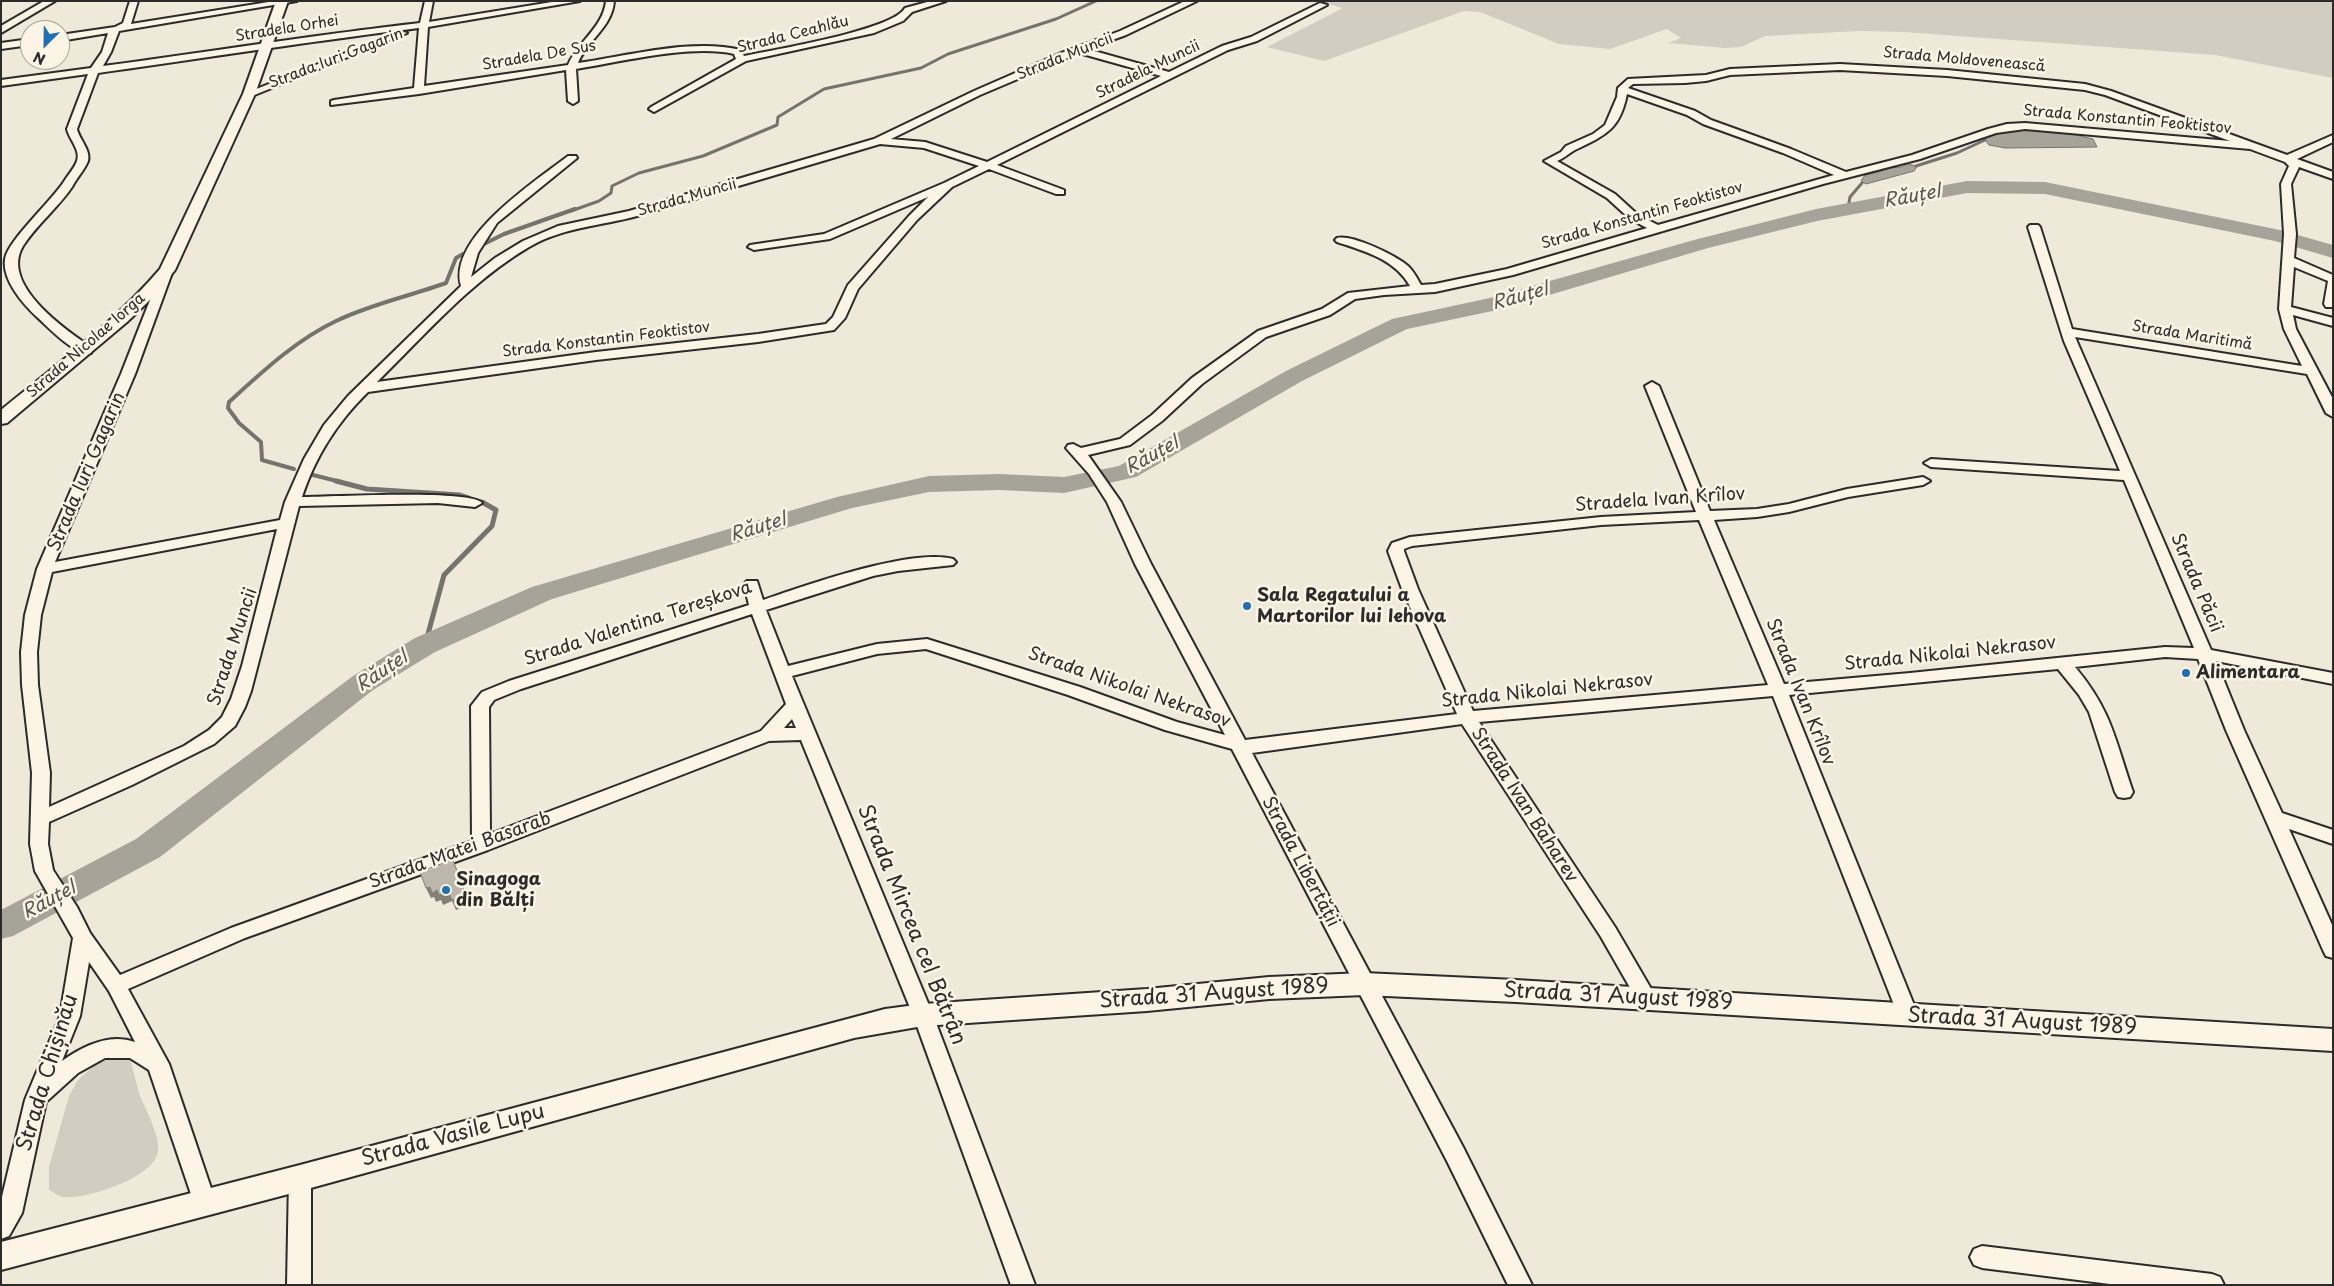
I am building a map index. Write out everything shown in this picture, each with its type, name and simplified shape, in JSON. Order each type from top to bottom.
[{"type":"main road","name":"Strada Iuri Gagarin","points":[[167,270],[192,211],[249,94],[286,2]]},
{"type":"main road","name":"Strada Nicolae Iorga","points":[[1,419],[121,319],[148,294],[167,270]]},
{"type":"main road","name":"Strada 31 August 1989","points":[[913,1016],[1147,1000],[1269,988],[1364,984],[2333,1040]]},
{"type":"main road","name":"Strada Vasile Lupu","points":[[1,1256],[300,1178],[854,1027],[913,1016]]},
{"type":"street","points":[[1,30],[51,1]]},
{"type":"street","points":[[113,31],[127,24],[134,1]]},
{"type":"street","points":[[420,91],[424,25],[429,1]]},
{"type":"street","name":"Stradela Orhei","points":[[1,83],[268,47],[317,38],[424,25],[576,1]]},
{"type":"street","points":[[573,101],[572,66],[590,37],[608,19],[611,11],[610,1]]},
{"type":"street","name":"Strada Ceahlău","points":[[654,109],[743,59],[870,31],[900,19],[908,10],[942,1]]},
{"type":"street","name":"Strada Muncii","points":[[40,818],[81,802],[188,751],[209,739],[229,722],[237,706],[259,637],[292,502],[301,477],[318,445],[342,411],[467,288],[509,253],[553,232],[640,212],[878,141],[977,93],[1123,33],[1193,1]]},
{"type":"street","points":[[70,37],[286,2]]},
{"type":"street","name":"Stradela Muncii","points":[[754,247],[834,235],[948,185],[1054,134],[1168,75],[1225,48],[1262,36],[1323,5]]},
{"type":"street","name":"Strada Iuri Gagarin","points":[[249,94],[424,25]]},
{"type":"street","points":[[86,350],[58,330],[44,317],[16,281],[10,262],[18,244],[61,195],[83,160],[82,150],[74,138],[72,128],[94,70],[98,67],[111,42],[113,31]]},
{"type":"street","points":[[1,46],[20,43]]},
{"type":"street","name":"Stradela De Sus","points":[[334,103],[572,66],[697,49],[735,50],[743,59]]},
{"type":"street","points":[[1079,50],[1168,75]]},
{"type":"street","name":"Strada Moldovenească","points":[[1624,90],[1624,86],[1631,81],[1685,80],[1706,78],[1730,72],[1814,67],[1883,68],[1947,73],[2095,89],[2333,176]]},
{"type":"street","points":[[1654,228],[1634,217],[1611,196],[1549,161],[1566,154],[1570,148],[1597,136],[1609,127],[1624,90],[1691,113],[1707,122],[1787,151],[1844,175]]},
{"type":"street","name":"Strada Konstantin Feoktistov","points":[[1075,450],[1125,442],[1157,418],[1197,381],[1243,346],[1262,334],[1326,312],[1352,296],[1416,288],[1435,288],[1509,272],[1654,228],[1916,157],[1992,130],[2016,126],[2177,142],[2253,146]]},
{"type":"street","points":[[2333,138],[2288,158],[2294,166],[2286,184],[2289,239],[2285,309],[2290,329],[2333,413]]},
{"type":"street","points":[[878,141],[925,145],[1060,192]]},
{"type":"street","points":[[467,288],[464,283],[465,276],[472,254],[484,230],[572,158]]},
{"type":"street","name":"Strada Konstantin Feoktistov","points":[[365,388],[596,356],[821,329],[834,324],[839,318],[852,288],[913,218],[948,185]]},
{"type":"street","name":"Strada Păcii","points":[[2034,227],[2068,332],[2205,654],[2235,730],[2276,817],[2333,950]]},
{"type":"street","points":[[1341,240],[1363,247],[1394,262],[1409,275],[1416,288]]},
{"type":"street","points":[[2288,260],[2333,279]]},
{"type":"street","name":"Strada Iuri Gagarin","points":[[83,938],[70,912],[44,871],[38,844],[41,773],[30,685],[29,652],[33,615],[45,569],[128,374],[167,270]]},
{"type":"street","points":[[2330,304],[2333,283]]},
{"type":"street","points":[[2285,309],[2333,322]]},
{"type":"street","name":"Strada Maritimă","points":[[2068,332],[2311,371]]},
{"type":"street","name":"Strada Ivan Krîlov","points":[[1652,386],[1779,691],[1908,1015]]},
{"type":"street","name":"Strada Libertății","points":[[1075,450],[1093,467],[1125,522],[1143,564],[1455,1154],[1520,1285]]},
{"type":"street","points":[[1931,464],[2020,467],[2129,476]]},
{"type":"street","name":"Stradela Ivan Krîlov","points":[[1397,546],[1410,542],[1592,522],[1704,514],[1757,513],[1788,508],[1847,493],[1924,481]]},
{"type":"street","points":[[292,502],[438,499],[475,503]]},
{"type":"street","points":[[45,569],[286,523]]},
{"type":"street","name":"Strada Ivan Baharev","points":[[1397,546],[1396,551],[1410,589],[1467,718],[1608,932],[1647,1000]]},
{"type":"street","name":"Strada Valentina Tereșkova","points":[[481,845],[480,706],[488,696],[524,682],[872,572],[907,564],[948,562]]},
{"type":"street","name":"Strada Mircea cel Bătrân","points":[[752,584],[757,607],[808,735],[913,1016],[1023,1285]]},
{"type":"street","name":"Strada Nikolai Nekrasov","points":[[782,673],[877,649],[927,644],[1074,691],[1171,726],[1250,747],[1467,718],[1910,679],[2165,652],[2205,654],[2333,679]]},
{"type":"street","points":[[2062,662],[2092,700],[2097,710],[2109,740],[2110,751],[2124,792]]},
{"type":"street","points":[[767,735],[795,705]]},
{"type":"street","name":"Strada Matei Basarab","points":[[116,985],[238,933],[481,845],[767,735],[790,732],[808,735]]},
{"type":"street","points":[[2276,817],[2333,837]]},
{"type":"street","points":[[83,938],[116,985],[158,1064],[205,1203]]},
{"type":"street","name":"Strada Chișinău","points":[[1,1228],[10,1213],[36,1100],[70,1016],[83,938]]},
{"type":"street","points":[[36,1100],[65,1070],[96,1051],[112,1048],[131,1049],[158,1064]]},
{"type":"street","points":[[299,1285],[300,1178]]},
{"type":"street","points":[[1982,1257],[2212,1285]]},
{"type":"shaded area","points":[[1317,1],[2333,1],[2333,78],[2215,55],[1904,32],[1858,31],[1765,36],[1741,47],[1725,48],[1668,43],[1681,38],[1667,29],[1610,49],[1559,44],[1480,12],[1464,11],[1324,61],[1267,47],[1343,8]]},
{"type":"shaded area","points":[[2026,129],[2072,134],[2093,139],[2097,147],[2005,148],[1989,145],[1985,140],[1997,132]]},
{"type":"shaded area","points":[[1908,164],[1916,166],[1914,171],[1866,184],[1861,181],[1865,175]]},
{"type":"shaded area","points":[[116,1057],[130,1059],[140,1096],[157,1138],[158,1151],[154,1161],[146,1170],[133,1178],[103,1191],[74,1197],[63,1197],[49,1190],[49,1167],[69,1096],[78,1080],[96,1064]]},
{"type":"building","name":"Sinagoga din Bălți","points":[[453,860],[466,895],[452,900],[448,891],[439,895],[437,890],[432,893],[430,887],[426,888],[420,872]]},
{"type":"waterway","points":[[571,211],[599,201],[611,193],[612,186],[639,173],[703,156],[777,125],[778,117],[824,89],[921,68],[948,54],[1056,19],[1096,1]]},
{"type":"waterway","points":[[1916,166],[1957,153],[1985,140]]},
{"type":"waterway","points":[[1848,208],[1850,197],[1862,183]]},
{"type":"waterway","name":"Răuțel","points":[[1,926],[148,848],[363,683],[425,645],[542,593],[846,502],[929,484],[999,482],[1064,485],[1127,472],[1294,376],[1400,324],[1494,304],[1701,244],[1816,215],[1967,187],[2045,188],[2141,206],[2280,236],[2333,252]]},
{"type":"waterway","points":[[484,244],[504,234],[575,209]]},
{"type":"waterway","points":[[294,469],[262,460],[261,442],[239,423],[228,408],[229,402],[280,357],[321,329],[363,310],[446,283],[456,258],[463,254]]},
{"type":"waterway","points":[[313,475],[341,482]]},
{"type":"waterway","points":[[336,481],[367,489],[460,495],[469,498]]},
{"type":"waterway","points":[[425,645],[444,575],[492,526],[496,510],[482,502]]},
{"type":"place","name":"Sala Regatului a Martorilor lui Iehova","points":[[1247,606]]},
{"type":"place","name":"Alimentara","points":[[2186,673]]},
{"type":"place","name":"Sinagoga din Bălți","points":[[446,890]]}]
